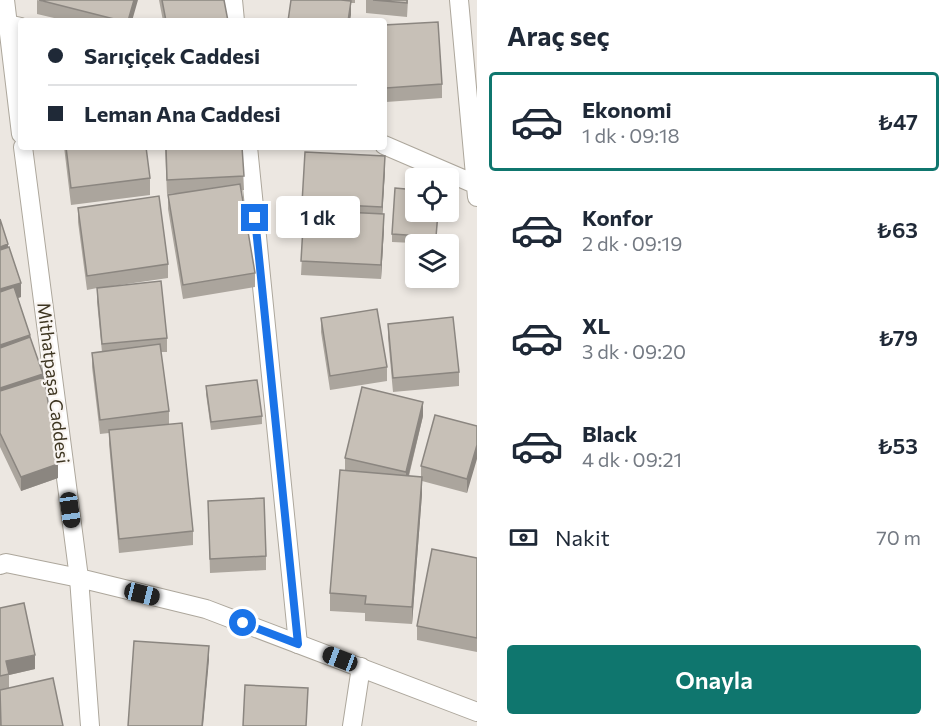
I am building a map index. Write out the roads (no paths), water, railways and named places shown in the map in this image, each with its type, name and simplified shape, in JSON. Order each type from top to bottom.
[{"type":"street","points":[[5,0],[18,107]]},
{"type":"street","points":[[233,0],[235,18]]},
{"type":"street","points":[[459,0],[476,189]]},
{"type":"street","points":[[387,146],[476,189]]},
{"type":"street","name":"Mithatpaşa Caddesi","points":[[23,150],[79,578],[90,726]]},
{"type":"street","points":[[248,150],[298,644]]},
{"type":"street","points":[[2,559],[206,609],[477,712]]},
{"type":"street","points":[[352,726],[361,667]]}]
